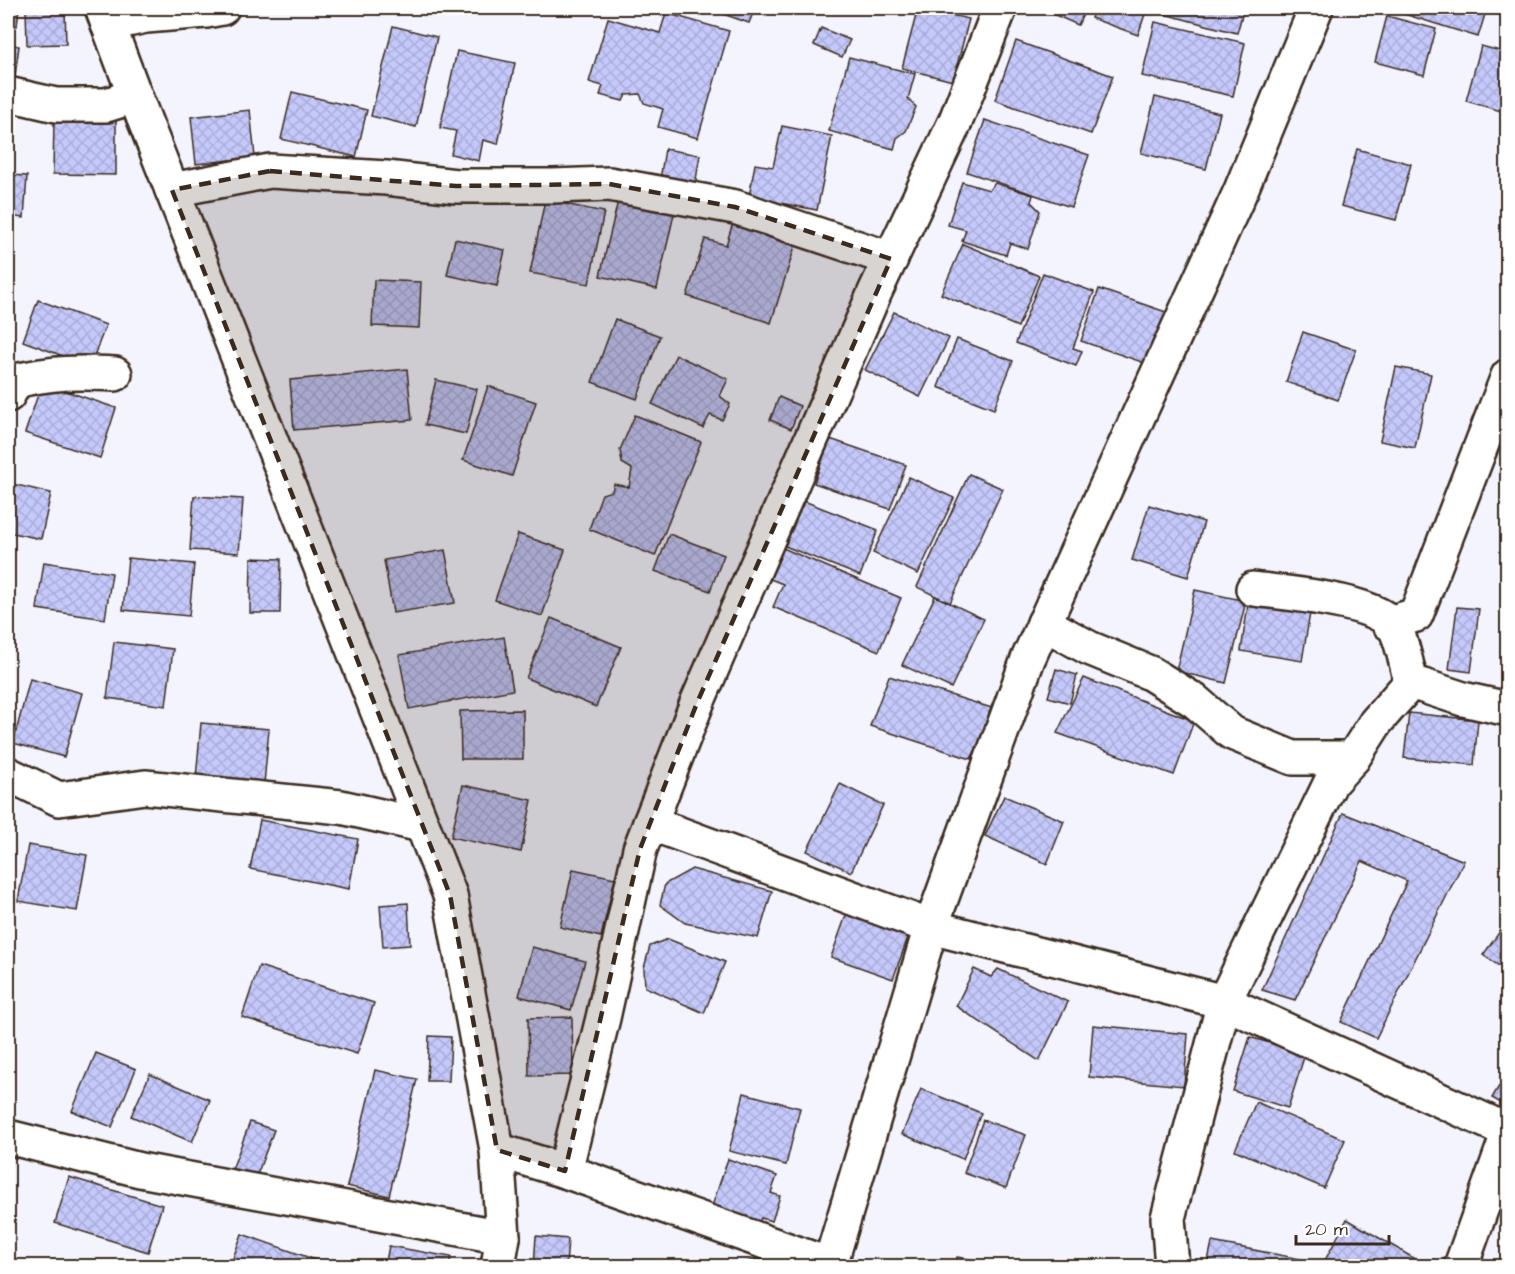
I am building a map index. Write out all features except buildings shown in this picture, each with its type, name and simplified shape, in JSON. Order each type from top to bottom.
[{"type":"street","points":[[8,1137],[141,1170],[500,1252],[497,1150],[450,896],[105,16],[146,16],[222,8]]},
{"type":"street","points":[[565,1171],[603,1018],[640,849],[697,703],[891,259],[956,120],[1000,8]]},
{"type":"street","points":[[497,1150],[565,1171],[830,1266],[932,927],[1028,658],[1241,190],[1316,8]]},
{"type":"street","points":[[8,94],[56,105],[106,105],[135,96]]},
{"type":"street","points":[[172,190],[270,171],[386,178],[456,186],[609,184],[735,207],[891,259]]},
{"type":"street","points":[[8,395],[16,381],[43,374],[82,372],[115,374]]},
{"type":"street","points":[[1389,623],[1416,615],[1508,376]]},
{"type":"street","points":[[1253,589],[1334,600],[1377,613],[1395,627],[1411,682]]},
{"type":"street","points":[[1044,623],[1089,648],[1150,673],[1195,701],[1232,733],[1293,758],[1353,758]]},
{"type":"street","points":[[1172,1266],[1168,1218],[1224,1002],[1330,782],[1353,758],[1376,722],[1411,682]]},
{"type":"street","points":[[1411,682],[1463,699],[1508,709]]},
{"type":"street","points":[[8,774],[59,799],[145,786],[341,807],[421,825]]},
{"type":"street","points":[[650,823],[932,927],[1224,1002],[1508,1133],[1461,1266]]},
{"type":"highlighted area","points":[[270,171],[456,186],[609,184],[735,207],[891,259],[697,703],[640,849],[565,1171],[497,1150],[450,895],[172,190]]}]
